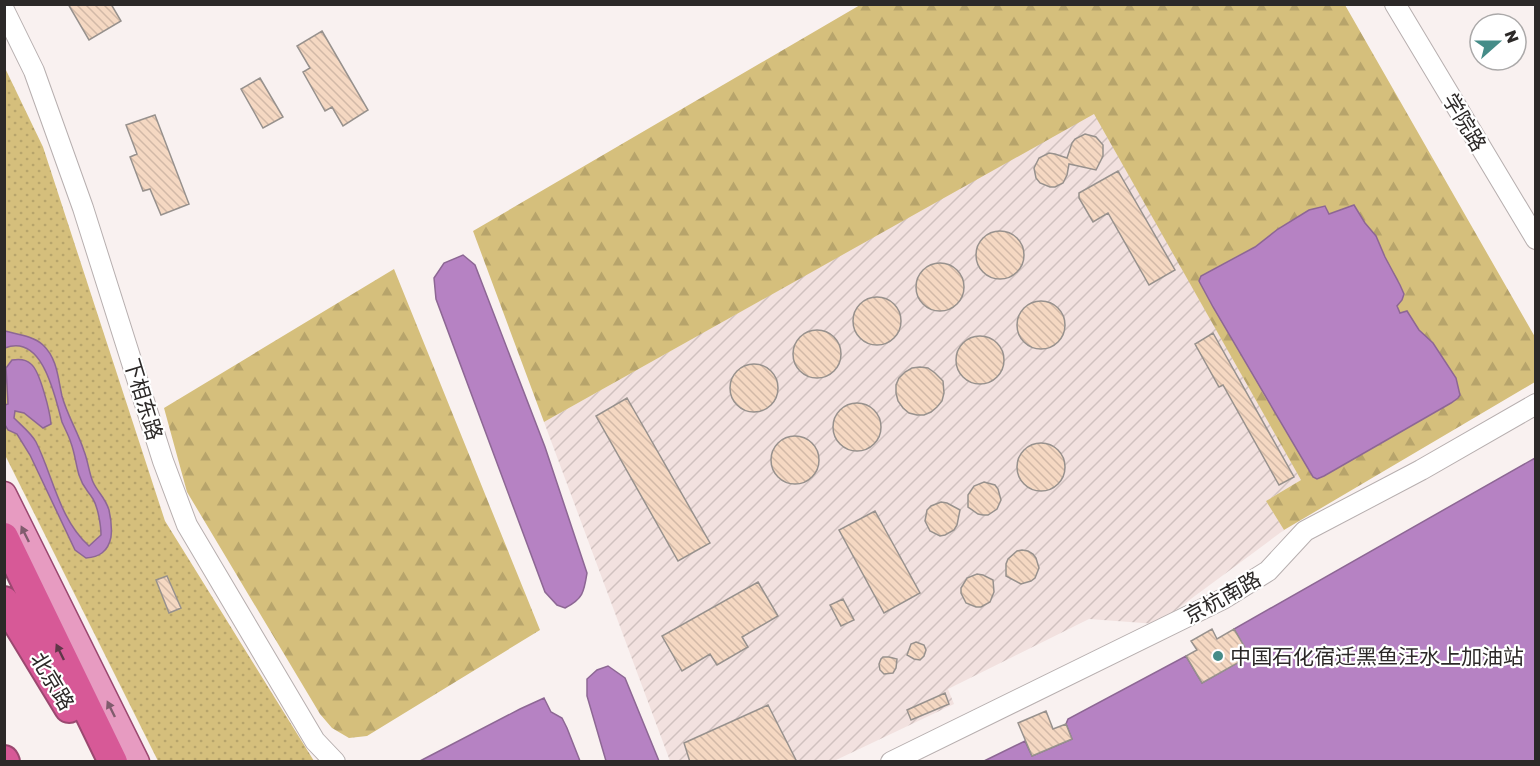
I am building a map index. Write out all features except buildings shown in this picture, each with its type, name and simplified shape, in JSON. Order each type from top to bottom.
[{"type":"highway","points":[[4,537],[113,762]]},
{"type":"highway","name":"北京路","points":[[4,601],[101,762]]},
{"type":"main road","points":[[6,496],[137,762]]},
{"type":"street","name":"学院路","points":[[1395,4],[1536,239]]},
{"type":"street","name":"下相东路","points":[[4,10],[34,71],[83,208],[163,461],[187,525],[315,741],[334,762]]},
{"type":"street","name":"京杭南路","points":[[891,762],[1223,599],[1268,571],[1305,531],[1421,470],[1536,404]]},
{"type":"shaded area","points":[[1094,113],[1301,480],[1266,501],[1284,530],[1157,624],[1089,619],[948,689],[954,704],[834,761],[670,761],[544,422]]},
{"type":"shaded area","points":[[1354,205],[1376,236],[1404,294],[1397,306],[1400,313],[1407,311],[1419,330],[1433,343],[1456,378],[1460,395],[1451,403],[1317,479],[1313,477],[1199,281],[1201,276],[1255,247],[1278,229],[1309,210],[1325,206],[1329,214]]},
{"type":"shaded area","points":[[463,255],[475,265],[545,447],[587,573],[582,594],[565,608],[557,605],[545,592],[436,299],[434,278],[444,263]]},
{"type":"shaded area","points":[[5,331],[35,339],[48,350],[54,362],[64,403],[82,444],[95,486],[109,510],[111,537],[108,546],[99,555],[86,558],[75,550],[30,455],[17,434],[8,430],[5,425],[5,405],[8,404],[6,368],[12,360],[24,360],[31,364],[38,375],[51,424],[43,428],[24,413],[15,411],[14,418],[36,442],[70,523],[89,546],[101,535],[98,512],[78,471],[51,384],[38,358],[29,350],[18,346],[5,348]]},
{"type":"shaded area","points":[[1535,458],[1535,761],[982,762],[1025,741],[1032,756],[1072,739],[1066,724],[1068,719],[1186,656],[1202,683],[1249,656],[1234,629]]},
{"type":"shaded area","points":[[608,666],[625,678],[659,761],[606,761],[587,696],[587,679],[597,670]]},
{"type":"shaded area","points":[[544,698],[551,712],[562,718],[580,761],[420,761],[520,709]]},
{"type":"green space","points":[[860,5],[1345,5],[1535,337],[1535,382],[1284,530],[1266,501],[1301,480],[1094,114],[544,422],[473,231]]},
{"type":"green space","points":[[4,66],[43,147],[165,521],[314,761],[158,761],[5,455]]},
{"type":"green space","points":[[394,269],[540,630],[367,736],[349,738],[332,728],[320,714],[187,492],[164,408]]},
{"type":"place","name":"中国石化宿迁黑鱼汪水上加油站","points":[[1218,656]]}]
